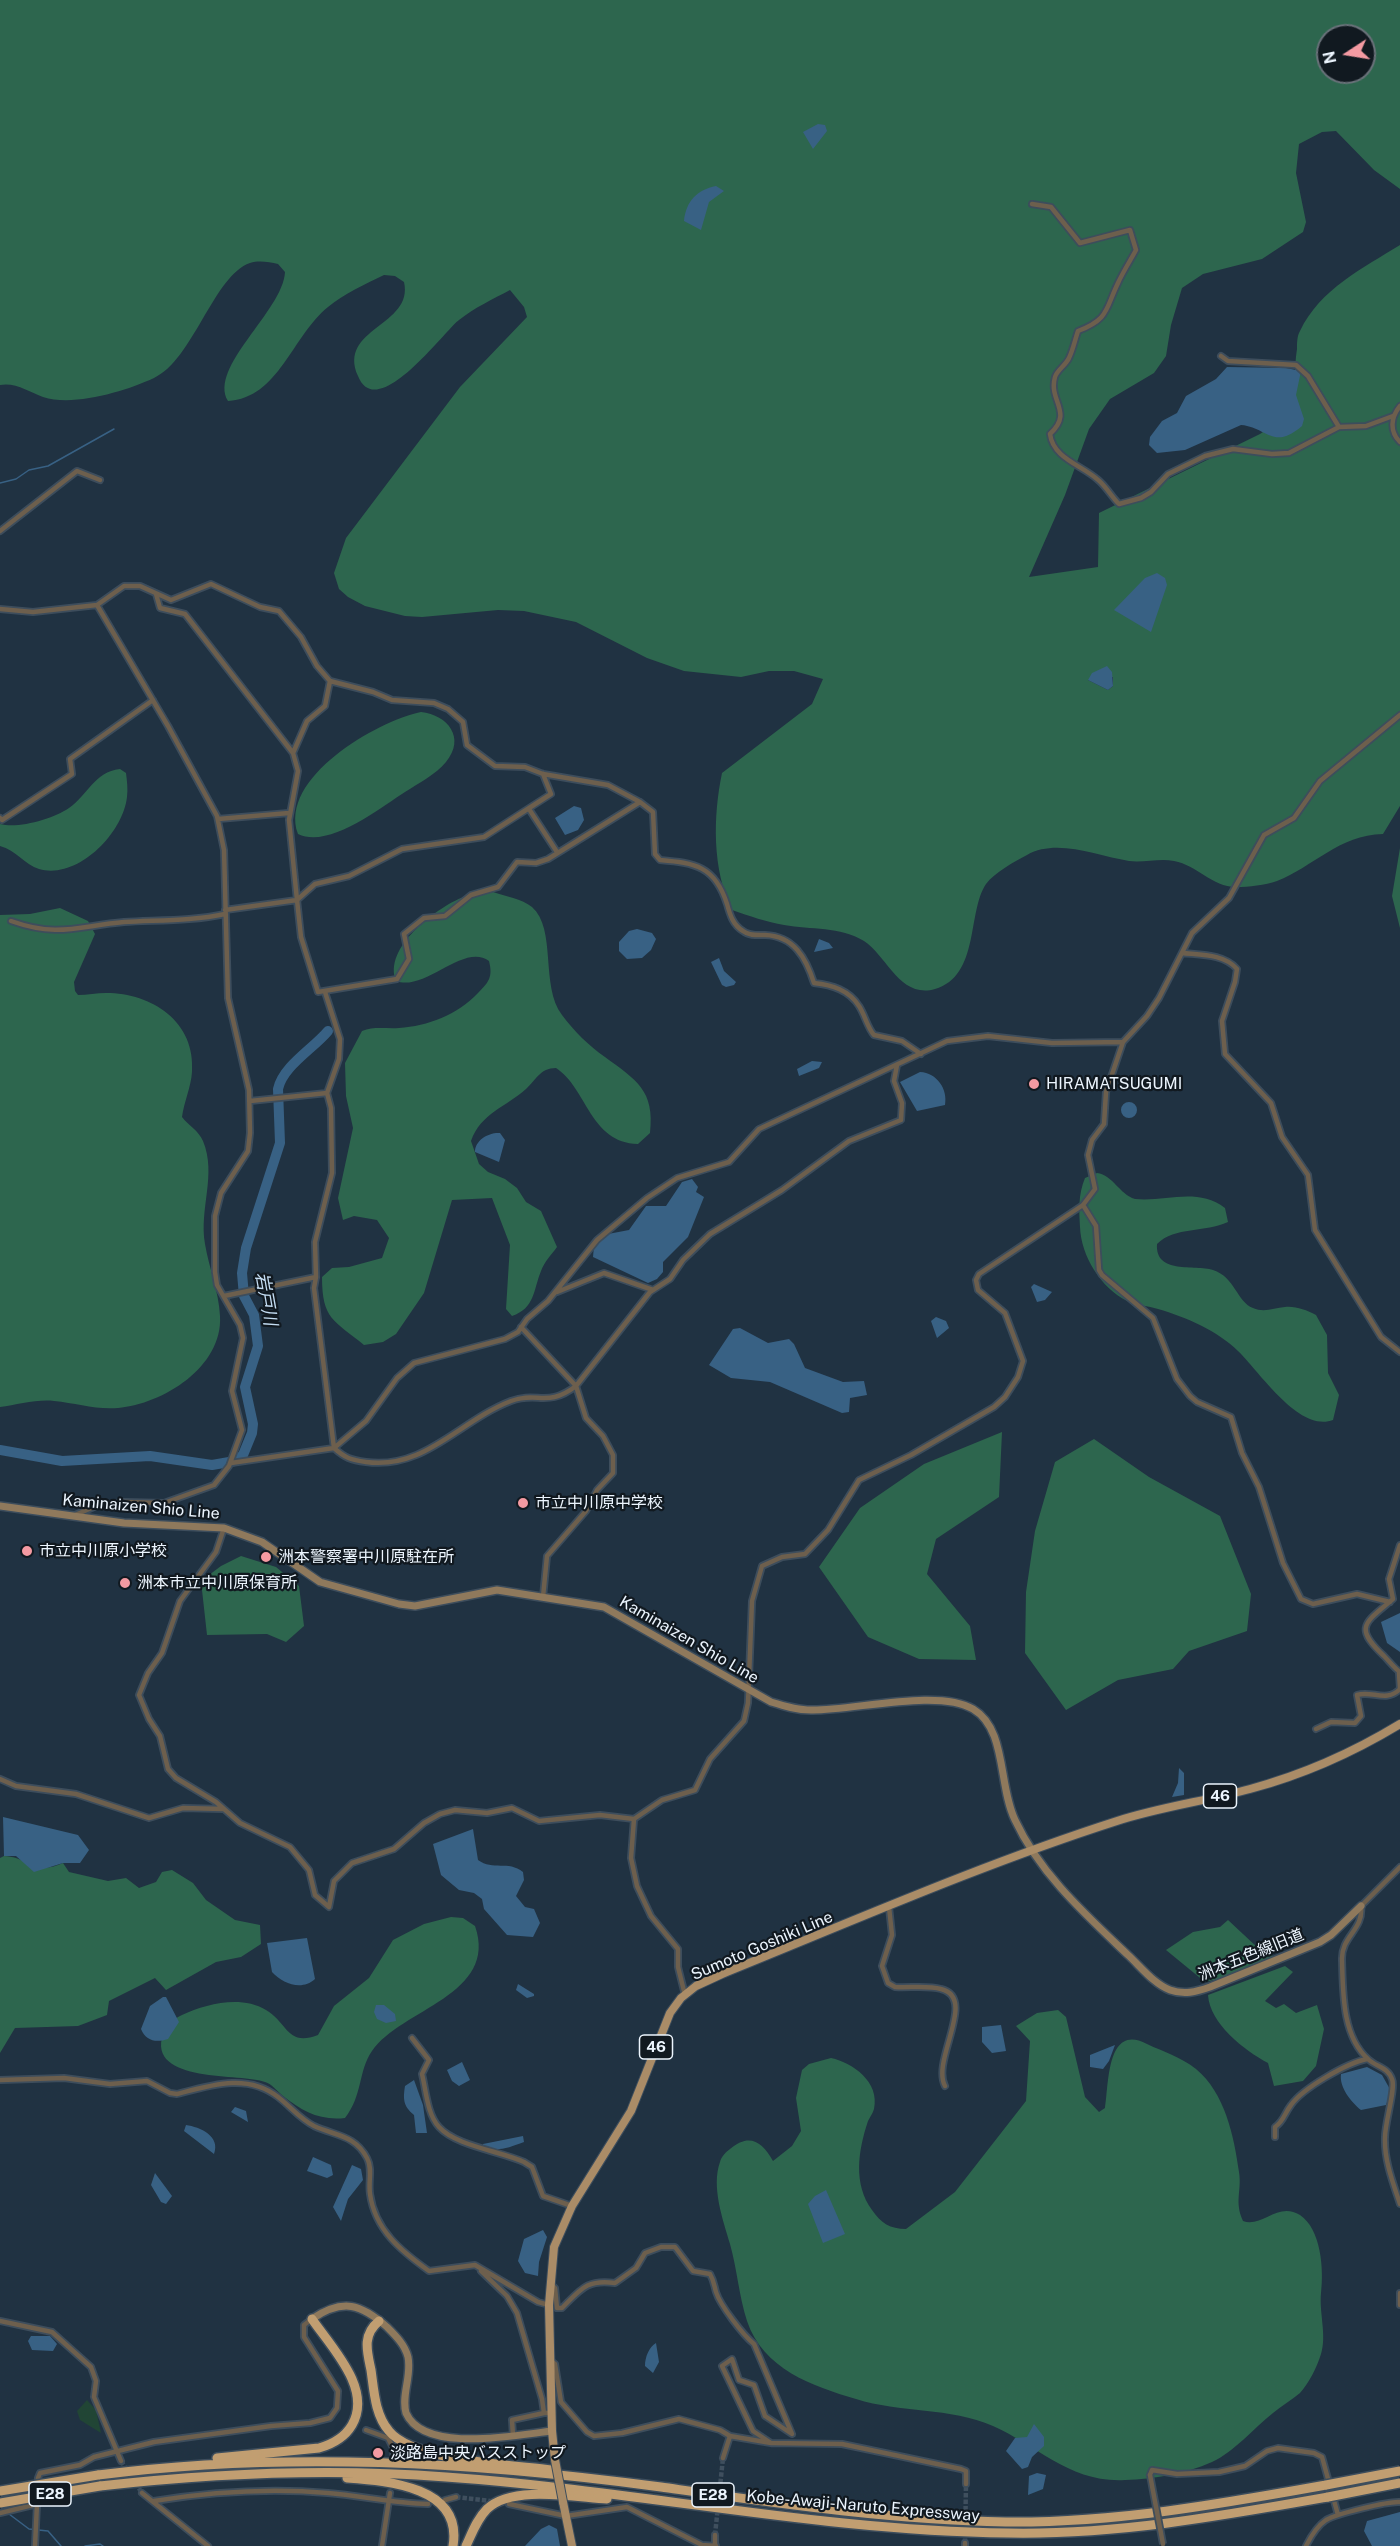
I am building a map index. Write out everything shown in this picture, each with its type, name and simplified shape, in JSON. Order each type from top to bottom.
[{"type":"highway","points":[[149,2468],[230,2456],[319,2448],[347,2433],[357,2413],[356,2388],[312,2319]]},
{"type":"highway","points":[[380,2321],[370,2330],[366,2341],[376,2403],[388,2431],[404,2443],[477,2462],[608,2476],[659,2487]]},
{"type":"highway","name":"Kobe-Awaji-Naruto Expressway","points":[[0,2491],[149,2468],[275,2461],[396,2462],[659,2487],[928,2519],[1016,2522],[1115,2518],[1326,2485],[1400,2470]]},
{"type":"highway","name":"Kobe-Awaji-Naruto Expressway","points":[[0,2503],[100,2486],[210,2476],[330,2472],[448,2477],[928,2530],[1070,2533],[1173,2523],[1328,2498],[1400,2483]]},
{"type":"highway","points":[[210,2476],[324,2476],[376,2481],[418,2490],[435,2498],[447,2512],[453,2528],[453,2546]]},
{"type":"highway","points":[[466,2546],[485,2511],[511,2496],[524,2494],[702,2505]]},
{"type":"main road","name":"Kaminaizen Shio Line","points":[[0,1506],[124,1523],[224,1528],[262,1542],[320,1582],[374,1599],[415,1606],[497,1590],[604,1607],[771,1702],[799,1710],[926,1702],[956,1703],[974,1710],[994,1732],[1007,1800],[1015,1822],[1033,1850]]},
{"type":"main road","name":"Sumoto Goshiki Line","points":[[572,2546],[548,2413],[549,2305],[553,2253],[572,2206],[631,2110],[663,2027],[685,1995],[708,1980],[1033,1850],[1147,1812],[1251,1789],[1287,1777],[1360,1746],[1400,1724]]},
{"type":"main road","name":"洲本五色線旧道","points":[[1033,1850],[1057,1883],[1093,1922],[1156,1982],[1176,1992],[1191,1993],[1210,1987],[1320,1942],[1331,1935],[1361,1906]]},
{"type":"main road","points":[[312,2319],[330,2308],[347,2306],[364,2309],[400,2340],[408,2356],[405,2408],[413,2426],[427,2434],[448,2437],[513,2436],[552,2431]]},
{"type":"street","points":[[1032,204],[1051,207],[1080,243],[1130,230],[1136,250],[1118,282],[1109,308],[1100,320],[1078,331],[1069,358],[1056,374],[1054,388],[1061,415],[1058,426],[1050,434],[1056,448],[1066,460],[1096,478],[1119,504],[1141,498],[1151,492],[1168,474],[1205,456],[1233,449],[1272,454],[1289,453],[1340,427],[1366,426],[1393,416],[1400,406]]},
{"type":"street","points":[[1221,356],[1228,361],[1296,365],[1308,376],[1340,427]]},
{"type":"street","points":[[1393,416],[1395,437],[1400,442]]},
{"type":"street","points":[[0,531],[77,471],[100,480]]},
{"type":"street","points":[[0,609],[33,612],[97,605],[124,586],[140,586],[171,600],[211,584],[220,586],[250,603],[279,611],[301,637],[317,666],[330,681],[374,692],[392,700],[438,704],[463,722],[468,745],[495,766],[525,767],[543,774],[608,785],[640,802],[653,812],[655,854],[660,860],[691,862],[701,866],[720,886],[735,924],[742,931],[790,941],[800,953],[814,983],[833,985],[847,994],[859,1005],[874,1035],[902,1041],[921,1054]]},
{"type":"street","points":[[156,594],[160,608],[185,614],[293,753],[298,771],[289,813],[297,900],[301,937],[311,977],[318,992],[397,979],[409,959],[406,931],[424,918],[445,916],[471,895],[498,887],[517,862],[541,862],[640,802]]},
{"type":"street","points":[[74,1516],[96,1506],[123,1502],[164,1503],[214,1485],[231,1463],[242,1430],[232,1391],[243,1338],[240,1325],[224,1296],[215,1272],[215,1216],[221,1193],[248,1151],[250,1101],[228,998],[224,850],[218,819],[153,700],[97,605]]},
{"type":"street","points":[[293,753],[307,721],[325,706],[330,681]]},
{"type":"street","points":[[0,818],[2,820],[72,774],[70,759],[153,700]]},
{"type":"street","points":[[224,1528],[216,1552],[180,1601],[162,1653],[148,1673],[139,1695],[149,1719],[160,1736],[168,1769],[176,1778],[240,1823],[290,1847],[309,1870],[315,1895],[329,1907],[334,1881],[352,1863],[394,1849],[424,1823],[440,1814],[455,1810],[487,1813],[512,1808],[539,1821],[600,1815],[634,1819],[662,1800],[695,1790],[710,1759],[744,1721],[748,1703],[752,1601],[762,1566],[782,1557],[805,1554],[828,1530],[859,1480],[867,1474],[910,1455],[994,1407],[1005,1397],[1018,1377],[1023,1361],[1005,1313],[978,1290],[976,1280],[979,1274],[1083,1204],[1095,1189],[1088,1155],[1092,1140],[1104,1124],[1106,1092],[1123,1042],[1147,1016],[1192,933],[1229,898],[1264,836],[1294,818],[1320,781],[1400,715]]},
{"type":"street","points":[[11,921],[33,929],[61,932],[124,922],[225,912],[297,900],[315,884],[349,876],[402,849],[484,837],[551,794],[543,774]]},
{"type":"street","points":[[529,809],[557,852]]},
{"type":"street","points":[[218,819],[289,813]]},
{"type":"street","points":[[1182,953],[1218,958],[1231,963],[1237,969],[1222,1021],[1225,1053],[1271,1103],[1282,1137],[1308,1174],[1315,1230],[1381,1337],[1400,1352]]},
{"type":"street","points":[[326,992],[340,1039],[339,1059],[327,1093],[331,1108],[332,1173],[315,1242],[314,1288],[334,1448],[345,1459],[384,1464],[414,1458],[481,1415],[513,1400],[561,1397],[576,1386],[653,1290],[670,1279],[683,1260],[710,1234],[782,1190],[849,1141],[901,1120],[902,1103],[894,1081],[897,1065]]},
{"type":"street","points":[[231,1463],[334,1448],[366,1421],[406,1368],[414,1363],[505,1339],[521,1327],[555,1293],[597,1240],[670,1181],[729,1162],[759,1129],[947,1041],[970,1036],[1052,1042],[1123,1042]]},
{"type":"street","points":[[250,1101],[327,1093]]},
{"type":"street","points":[[1083,1204],[1096,1227],[1099,1270],[1102,1275],[1154,1318],[1177,1379],[1190,1396],[1197,1402],[1231,1417],[1242,1453],[1259,1487],[1286,1573],[1301,1599],[1313,1604],[1357,1594],[1390,1602]]},
{"type":"street","points":[[555,1293],[604,1273],[653,1290]]},
{"type":"street","points":[[224,1296],[316,1277]]},
{"type":"street","points":[[521,1327],[576,1386],[586,1418],[603,1436],[613,1455],[613,1473],[597,1490],[586,1511],[547,1556],[543,1597]]},
{"type":"street","points":[[1316,1729],[1331,1722],[1355,1723],[1361,1716],[1357,1695],[1381,1698],[1394,1695],[1400,1688],[1399,1672],[1367,1641],[1365,1632],[1370,1618],[1393,1599],[1389,1579],[1400,1545]]},
{"type":"street","points":[[0,1779],[16,1786],[76,1794],[149,1818],[183,1808],[223,1809]]},
{"type":"street","points":[[634,1819],[631,1858],[637,1886],[651,1916],[678,1949],[678,1967],[685,1995]]},
{"type":"street","name":"洲本五色線旧道","points":[[1361,1906],[1400,1867]]},
{"type":"street","points":[[1361,1906],[1362,1919],[1345,1943],[1342,1960],[1349,2028],[1367,2059],[1388,2072],[1393,2081],[1385,2145],[1400,2204]]},
{"type":"street","points":[[889,1907],[892,1935],[882,1966],[888,1983],[895,1987],[942,1989],[950,1992],[954,1998],[954,2025],[940,2072],[945,2086]]},
{"type":"street","points":[[412,2038],[429,2060],[422,2074],[431,2113],[439,2127],[459,2139],[531,2167],[543,2196],[572,2206]]},
{"type":"street","points":[[1275,2137],[1275,2127],[1282,2122],[1291,2104],[1300,2095],[1327,2077],[1367,2059]]},
{"type":"street","points":[[0,2079],[64,2078],[110,2084],[147,2081],[170,2093],[177,2094],[222,2083],[257,2085],[277,2096],[305,2121],[351,2138],[359,2145],[369,2160],[372,2205],[388,2237],[400,2250],[429,2271],[475,2265],[538,2302],[549,2305]]},
{"type":"street","points":[[550,2283],[555,2288],[556,2308],[562,2308],[587,2284],[601,2281],[615,2283],[636,2268],[645,2253],[661,2247],[675,2247],[693,2271],[710,2274],[715,2283],[716,2293],[746,2338],[754,2344],[792,2434],[765,2416],[754,2385],[739,2380],[732,2359],[722,2366],[753,2431],[771,2443]]},
{"type":"street","points":[[475,2265],[507,2296],[517,2313],[548,2413],[512,2420],[513,2436]]},
{"type":"street","points":[[1400,2293],[1400,2305]]},
{"type":"street","points":[[38,2478],[40,2473],[80,2465],[94,2457],[153,2442],[310,2423],[330,2418],[337,2408],[338,2391],[304,2337],[304,2325],[312,2319]]},
{"type":"street","points":[[0,2321],[52,2332],[91,2367],[96,2381],[94,2397],[121,2461]]},
{"type":"street","points":[[550,2360],[555,2364],[561,2403],[587,2432],[594,2436],[622,2433],[679,2419],[720,2430],[730,2436],[771,2443],[842,2444],[961,2469],[966,2471],[966,2484]]},
{"type":"street","points":[[366,2430],[388,2438],[393,2446]]},
{"type":"street","points":[[723,2458],[730,2436]]},
{"type":"street","points":[[1162,2545],[1150,2475],[1152,2470],[1177,2474],[1219,2472],[1245,2466],[1267,2451],[1278,2448],[1314,2453],[1322,2457],[1338,2515]]},
{"type":"street","points":[[153,2501],[189,2495],[250,2492],[327,2493],[389,2503],[428,2504]]},
{"type":"street","points":[[142,2493],[208,2546]]},
{"type":"street","points":[[382,2546],[390,2493]]},
{"type":"street","points":[[445,2500],[456,2497]]},
{"type":"street","points":[[1306,2546],[1316,2529],[1327,2519],[1390,2501],[1400,2502]]},
{"type":"street","points":[[0,2514],[37,2504],[35,2546]]},
{"type":"street","points":[[509,2504],[566,2516],[627,2507],[702,2545],[716,2546],[715,2535]]},
{"type":"green space","points":[[0,0],[1400,0],[1400,189],[1374,170],[1336,131],[1322,132],[1299,144],[1296,173],[1306,222],[1303,232],[1262,259],[1203,274],[1182,288],[1171,325],[1166,356],[1154,373],[1110,399],[1089,429],[1065,495],[1029,577],[1098,567],[1099,513],[1260,434],[1275,424],[1285,415],[1294,398],[1298,337],[1309,316],[1331,291],[1357,271],[1400,245],[1400,806],[1383,834],[1353,840],[1277,881],[1252,886],[1236,887],[1219,884],[1190,867],[1174,861],[1129,861],[1064,848],[1039,850],[994,875],[986,884],[976,910],[966,957],[959,971],[949,982],[935,989],[912,988],[895,974],[872,948],[855,936],[835,931],[784,925],[751,917],[732,910],[725,894],[716,843],[717,807],[722,773],[812,704],[823,679],[794,671],[769,671],[741,677],[684,671],[647,658],[576,622],[524,611],[498,610],[422,617],[405,616],[365,606],[339,589],[334,573],[346,538],[460,387],[527,317],[524,307],[510,290],[459,320],[426,355],[395,382],[380,389],[367,388],[358,376],[354,360],[358,347],[398,308],[404,297],[404,282],[395,276],[384,275],[328,307],[315,319],[273,378],[260,389],[245,397],[228,401],[225,387],[228,372],[272,304],[281,287],[285,272],[278,264],[253,262],[237,271],[225,284],[180,354],[168,368],[154,378],[100,396],[69,400],[43,397],[6,384],[0,385]],"holes":[[[1113,677],[1113,686],[1108,690],[1088,680]]]},
{"type":"green space","points":[[421,712],[431,714],[446,723],[454,736],[452,753],[442,767],[354,825],[339,832],[310,837],[298,834],[296,813],[303,793],[317,773],[357,740],[380,727]]},
{"type":"green space","points":[[120,769],[126,773],[127,782],[124,811],[108,839],[83,861],[54,871],[39,869],[0,846],[0,824],[26,824],[54,816],[76,803],[97,779]]},
{"type":"green space","points":[[1400,848],[1400,928],[1392,896]]},
{"type":"green space","points":[[493,892],[528,904],[540,917],[547,943],[549,974],[555,1003],[582,1038],[641,1087],[649,1106],[650,1133],[638,1144],[622,1141],[609,1135],[599,1125],[566,1077],[556,1068],[542,1072],[526,1089],[488,1117],[475,1131],[471,1141],[479,1164],[488,1172],[505,1179],[517,1188],[526,1202],[541,1211],[557,1247],[542,1268],[529,1304],[520,1313],[512,1316],[506,1309],[510,1245],[492,1198],[452,1200],[424,1293],[396,1334],[383,1342],[364,1345],[338,1324],[327,1311],[322,1277],[332,1268],[349,1267],[382,1258],[389,1238],[377,1220],[354,1216],[343,1220],[338,1198],[353,1128],[346,1096],[345,1063],[362,1031],[376,1028],[410,1027],[442,1018],[470,1001],[485,986],[491,971],[489,961],[479,957],[456,962],[419,980],[407,983],[396,981],[394,968],[404,943],[426,920],[461,898]]},
{"type":"green space","points":[[60,908],[88,921],[95,934],[74,982],[78,995],[106,993],[139,998],[168,1014],[179,1025],[187,1039],[192,1072],[182,1117],[201,1137],[207,1154],[208,1179],[204,1231],[219,1307],[218,1334],[212,1351],[187,1380],[153,1399],[118,1408],[47,1401],[0,1407],[0,915],[30,914]]},
{"type":"green space","points":[[1097,1173],[1103,1174],[1129,1197],[1135,1199],[1203,1198],[1225,1208],[1228,1222],[1164,1238],[1157,1244],[1158,1254],[1169,1264],[1205,1268],[1220,1273],[1243,1301],[1253,1308],[1265,1310],[1293,1307],[1316,1315],[1327,1335],[1328,1373],[1339,1395],[1333,1420],[1320,1422],[1307,1418],[1294,1409],[1268,1385],[1238,1351],[1211,1331],[1180,1316],[1127,1301],[1101,1280],[1088,1260],[1080,1227],[1081,1190],[1085,1178]]},
{"type":"green space","points":[[1002,1432],[999,1497],[936,1539],[927,1574],[970,1626],[976,1660],[919,1659],[868,1637],[819,1567],[860,1508],[924,1464]]},
{"type":"green space","points":[[1094,1439],[1149,1477],[1220,1516],[1251,1594],[1247,1631],[1189,1651],[1173,1669],[1118,1680],[1066,1710],[1025,1653],[1026,1592],[1035,1531],[1055,1462]]},
{"type":"green space","points":[[241,1556],[276,1567],[299,1586],[304,1626],[286,1642],[267,1634],[207,1635],[201,1581],[221,1566]]},
{"type":"green space","points":[[4,1856],[46,1868],[63,1863],[69,1872],[108,1881],[126,1878],[139,1888],[156,1882],[162,1872],[172,1870],[193,1883],[206,1900],[235,1920],[260,1925],[261,1944],[241,1957],[216,1962],[166,1990],[155,1978],[109,2001],[107,2015],[78,2026],[15,2028],[0,2053],[0,1858]]},
{"type":"green space","points":[[451,1917],[463,1918],[475,1926],[479,1949],[473,1969],[461,1985],[386,2036],[372,2051],[364,2067],[355,2101],[345,2118],[327,2118],[312,2114],[265,2082],[182,2069],[169,2061],[162,2050],[163,2034],[176,2018],[202,2007],[224,2003],[256,2005],[273,2015],[294,2036],[308,2038],[318,2035],[334,2006],[369,1978],[393,1940],[424,1924]]},
{"type":"green space","points":[[1228,1920],[1258,1948],[1275,1957],[1205,1982],[1166,1950],[1193,1932],[1220,1927]]},
{"type":"green space","points":[[1285,1966],[1293,1972],[1265,2001],[1276,2008],[1284,2004],[1296,2013],[1317,2005],[1324,2029],[1316,2066],[1303,2081],[1274,2086],[1268,2063],[1239,2043],[1222,2026],[1210,2006],[1208,1995]]},
{"type":"green space","points":[[1058,2010],[1066,2017],[1085,2097],[1099,2112],[1105,2108],[1112,2059],[1124,2042],[1134,2040],[1147,2044],[1196,2069],[1214,2090],[1231,2130],[1240,2179],[1239,2208],[1243,2221],[1257,2221],[1284,2211],[1300,2215],[1313,2230],[1320,2250],[1323,2347],[1307,2385],[1220,2458],[1191,2470],[1158,2477],[1125,2480],[1088,2476],[1055,2462],[1009,2434],[977,2420],[873,2403],[823,2388],[791,2373],[765,2352],[754,2338],[744,2312],[717,2193],[718,2172],[721,2160],[728,2150],[743,2141],[749,2140],[760,2144],[773,2161],[792,2146],[801,2131],[796,2098],[802,2070],[809,2064],[831,2058],[856,2069],[869,2082],[875,2099],[860,2155],[862,2189],[866,2200],[879,2218],[886,2224],[906,2229],[955,2192],[1026,2101],[1030,2041],[1016,2026],[1037,2013]]},
{"type":"green space","points":[[87,2400],[96,2410],[101,2433],[80,2420],[77,2411]]},
{"type":"water","points":[[818,124],[825,125],[827,131],[813,149],[803,132]]},
{"type":"water","points":[[716,186],[724,191],[709,202],[701,230],[684,221],[690,202],[703,190]]},
{"type":"water","points":[[1227,367],[1286,368],[1301,371],[1296,395],[1304,419],[1302,426],[1284,437],[1277,437],[1241,425],[1185,450],[1157,453],[1149,445],[1150,437],[1162,421],[1177,413],[1186,396],[1216,379]]},
{"type":"water","points":[[1157,573],[1165,578],[1167,585],[1151,632],[1114,610],[1145,578]]},
{"type":"water","points":[[1107,666],[1112,672],[1113,686],[1108,690],[1088,680],[1092,673]]},
{"type":"water","points":[[574,806],[581,808],[584,820],[578,830],[565,835],[555,818]]},
{"type":"water","points":[[637,929],[652,933],[656,939],[651,950],[642,958],[627,959],[619,951],[619,942],[629,931]]},
{"type":"water","points":[[819,939],[829,943],[833,948],[814,952]]},
{"type":"water","points":[[719,958],[724,971],[736,982],[734,985],[726,987],[722,985],[711,962]]},
{"type":"water","points":[[812,1061],[822,1062],[819,1068],[799,1076],[797,1069]]},
{"type":"water","points":[[920,1072],[932,1075],[940,1083],[945,1093],[945,1105],[917,1111],[900,1082]]},
{"type":"water","points":[[1129,1102],[1135,1104],[1137,1110],[1135,1116],[1129,1118],[1123,1116],[1121,1110],[1123,1104]]},
{"type":"water","points":[[500,1133],[505,1140],[499,1162],[475,1152],[477,1144],[483,1138]]},
{"type":"water","points":[[692,1179],[698,1187],[696,1192],[704,1197],[688,1237],[663,1262],[663,1272],[657,1279],[648,1283],[593,1257],[594,1246],[608,1234],[629,1230],[646,1206],[666,1206],[682,1182]]},
{"type":"water","points":[[1034,1284],[1052,1292],[1045,1300],[1037,1302],[1031,1287]]},
{"type":"water","points":[[936,1317],[946,1321],[949,1328],[937,1338],[931,1321]]},
{"type":"water","points":[[740,1328],[768,1343],[789,1339],[794,1344],[805,1368],[843,1382],[864,1381],[867,1395],[850,1398],[849,1412],[842,1413],[770,1382],[731,1378],[709,1365],[733,1329]]},
{"type":"water","points":[[1400,1613],[1400,1652],[1387,1643],[1381,1622]]},
{"type":"water","points":[[1179,1768],[1184,1773],[1184,1795],[1172,1797],[1178,1783]]},
{"type":"water","points":[[3,1817],[78,1835],[89,1850],[80,1863],[63,1863],[34,1872],[16,1856],[4,1856]]},
{"type":"water","points":[[473,1829],[478,1860],[489,1865],[517,1868],[523,1872],[524,1880],[516,1896],[525,1907],[534,1909],[540,1923],[533,1937],[507,1935],[484,1909],[482,1899],[474,1893],[459,1890],[441,1875],[433,1844]]},
{"type":"water","points":[[307,1938],[315,1979],[304,1985],[287,1983],[272,1972],[267,1943]]},
{"type":"water","points":[[518,1984],[534,1996],[527,1998],[516,1990]]},
{"type":"water","points":[[166,1997],[179,2022],[168,2039],[152,2040],[141,2029],[150,2006]]},
{"type":"water","points":[[376,2005],[384,2005],[395,2014],[396,2021],[386,2023],[377,2019],[374,2012]]},
{"type":"water","points":[[1001,2025],[1006,2051],[992,2053],[982,2042],[982,2027]]},
{"type":"water","points":[[1115,2045],[1103,2069],[1090,2067],[1090,2055]]},
{"type":"water","points":[[462,2062],[470,2080],[459,2086],[452,2081],[447,2070]]},
{"type":"water","points":[[1367,2067],[1382,2075],[1391,2091],[1386,2105],[1361,2110],[1346,2094],[1341,2074]]},
{"type":"water","points":[[414,2080],[423,2105],[427,2133],[416,2133],[414,2115],[405,2102],[405,2086]]},
{"type":"water","points":[[235,2107],[246,2111],[248,2122],[231,2112]]},
{"type":"water","points":[[186,2125],[203,2130],[212,2137],[215,2142],[214,2154],[184,2131]]},
{"type":"water","points":[[523,2136],[524,2142],[508,2148],[482,2147],[483,2144]]},
{"type":"water","points":[[313,2157],[331,2165],[333,2175],[327,2178],[307,2171]]},
{"type":"water","points":[[352,2165],[361,2169],[363,2180],[348,2199],[341,2221],[333,2207]]},
{"type":"water","points":[[155,2173],[172,2196],[166,2204],[161,2202],[151,2185]]},
{"type":"water","points":[[826,2190],[845,2234],[823,2243],[808,2204],[815,2196]]},
{"type":"water","points":[[543,2230],[547,2237],[539,2262],[538,2276],[525,2273],[518,2261],[524,2239]]},
{"type":"water","points":[[31,2336],[50,2336],[57,2344],[53,2351],[32,2350],[28,2341]]},
{"type":"water","points":[[656,2343],[659,2362],[653,2373],[645,2366],[645,2363],[649,2350]]},
{"type":"water","points":[[1034,2424],[1044,2437],[1044,2446],[1032,2457],[1028,2467],[1022,2469],[1006,2451],[1015,2438],[1027,2437]]},
{"type":"water","points":[[1037,2473],[1046,2475],[1043,2489],[1028,2495],[1029,2476]]},
{"type":"water","points":[[1400,2512],[1400,2546],[1372,2546],[1364,2531],[1367,2521]]},
{"type":"water","points":[[549,2525],[557,2529],[560,2546],[525,2546],[541,2529]]},
{"type":"waterway","points":[[0,483],[16,479],[29,470],[48,466],[114,429]]},
{"type":"waterway","name":"岩戸川","points":[[0,1450],[62,1461],[150,1456],[212,1465],[235,1461],[243,1455],[252,1433],[253,1424],[245,1387],[258,1346],[254,1315],[244,1296],[242,1273],[246,1248],[280,1143],[278,1089],[281,1081],[292,1065],[328,1031]]},
{"type":"waterway","points":[[9,2514],[29,2529],[48,2531],[61,2546]]},
{"type":"waterway","points":[[85,2546],[100,2544],[103,2546]]},
{"type":"tunnel","points":[[391,2475],[392,2446]]},
{"type":"tunnel","points":[[715,2535],[723,2458]]},
{"type":"tunnel","points":[[121,2461],[142,2493]]},
{"type":"tunnel","points":[[965,2543],[966,2484]]},
{"type":"tunnel","points":[[456,2497],[498,2502]]},
{"type":"place","name":"HIRAMATSUGUMI","points":[[1034,1084]]},
{"type":"place","name":"市立中川原中学校","points":[[523,1503]]},
{"type":"place","name":"市立中川原小学校","points":[[27,1551]]},
{"type":"place","name":"洲本警察署中川原駐在所","points":[[266,1557]]},
{"type":"place","name":"洲本市立中川原保育所","points":[[125,1583]]},
{"type":"place","name":"淡路島中央バスストップ","points":[[378,2453]]}]
